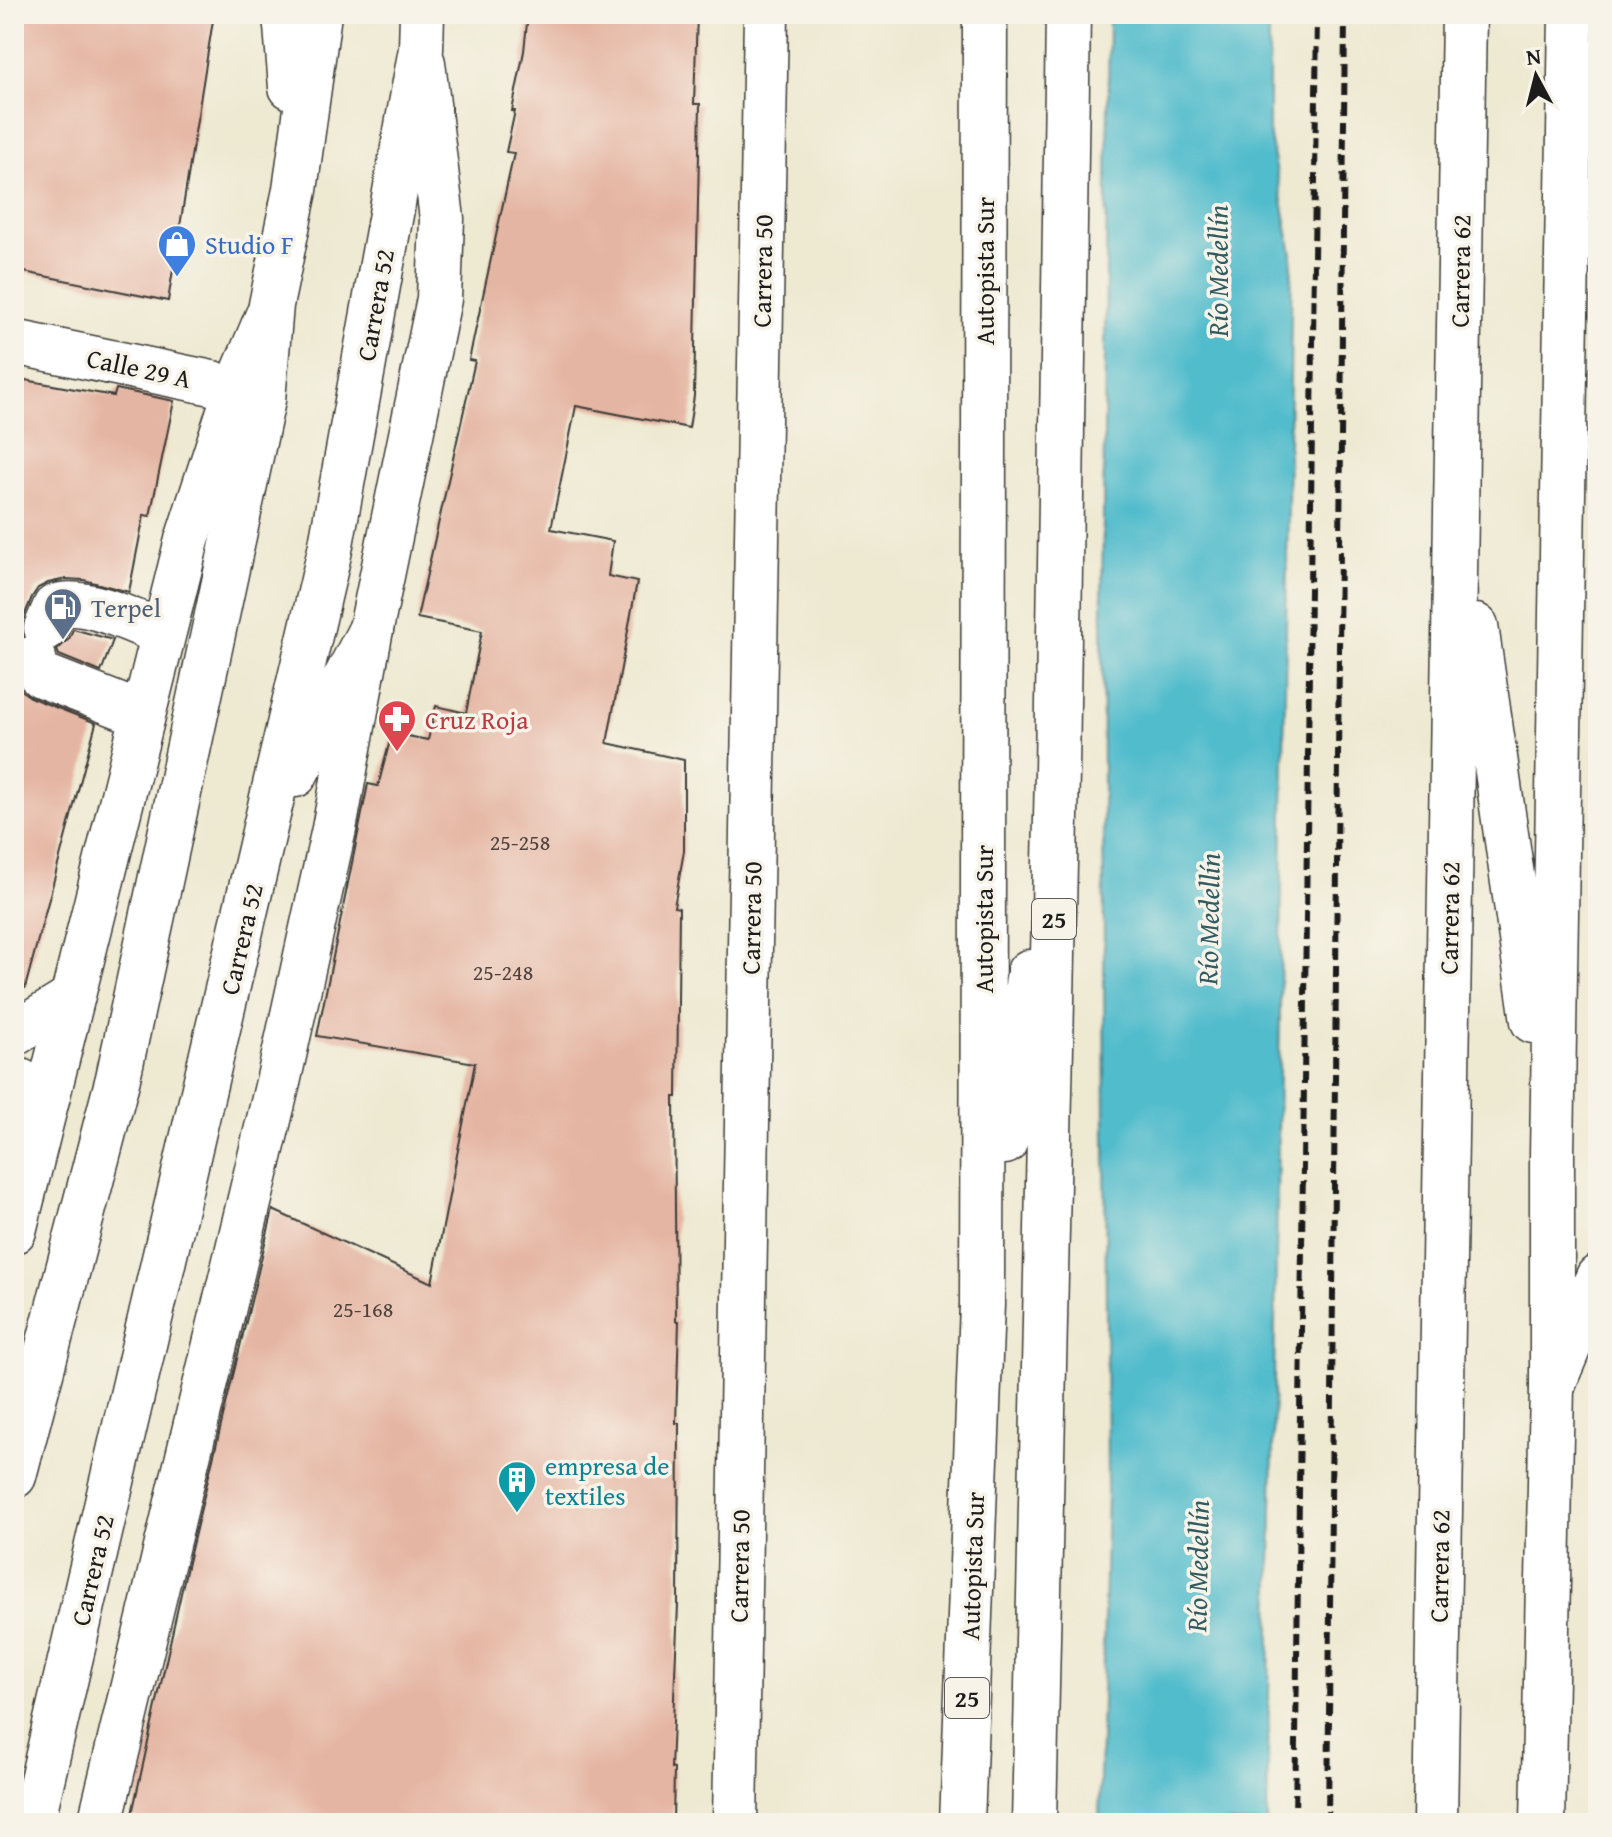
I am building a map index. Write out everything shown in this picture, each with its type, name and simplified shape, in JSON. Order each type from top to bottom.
[{"type":"main road","points":[[285,14],[295,190]]},
{"type":"main road","points":[[14,1476],[118,1078],[249,396],[295,190],[319,14]]},
{"type":"main road","name":"Carrera 50","points":[[735,1823],[766,14]]},
{"type":"main road","name":"Autopista Sur","points":[[962,1823],[982,1304],[985,14]]},
{"type":"main road","name":"25","points":[[1034,1823],[1057,772],[1068,14]]},
{"type":"main road","name":"Carrera 62","points":[[1435,1823],[1464,14]]},
{"type":"main road","points":[[1543,1823],[1571,14]]},
{"type":"main road","name":"Carrera 52","points":[[100,1823],[279,1078],[334,829],[371,629],[439,299],[442,219],[425,26]]},
{"type":"main road","name":"Carrera 52","points":[[32,1823],[267,831],[330,550],[425,26]]},
{"type":"main road","name":"Calle 29 A","points":[[14,342],[212,383],[249,396]]},
{"type":"main road","points":[[14,1231],[187,540],[249,396]]},
{"type":"main road","points":[[1456,492],[1552,1154]]},
{"type":"main road","points":[[143,715],[41,675],[35,668],[40,643],[55,607],[70,602],[131,620],[163,634]]},
{"type":"main road","points":[[267,831],[371,629]]},
{"type":"main road","points":[[982,1304],[1057,772]]},
{"type":"main road","points":[[14,1034],[71,999]]},
{"type":"main road","points":[[14,1078],[22,1082],[16,1133],[30,1168]]},
{"type":"main road","points":[[1552,1387],[1598,1277]]},
{"type":"water","name":"Río Medellín","points":[[1109,14],[1269,14],[1269,131],[1292,254],[1267,1823],[1099,1823],[1107,1491],[1102,604]]},
{"type":"building","points":[[14,14],[214,14],[168,301],[14,270]]},
{"type":"building","points":[[528,14],[697,14],[694,104],[700,104],[694,396],[689,428],[576,406],[551,529],[613,541],[608,576],[637,582],[607,743],[684,760],[684,851],[674,907],[679,908],[677,1097],[674,1097],[676,1321],[679,1321],[676,1423],[679,1423],[678,1605],[671,1768],[674,1769],[673,1823],[130,1823],[188,1562],[273,1210],[432,1283],[475,1063],[317,1036],[368,784],[378,786],[392,733],[428,740],[436,706],[466,713],[482,631],[417,618],[475,361],[469,360],[514,153],[506,152],[515,111],[512,111]]},
{"type":"building","points":[[14,378],[114,396],[116,389],[174,401],[150,516],[144,515],[129,592],[84,580],[66,579],[48,583],[38,588],[32,597],[23,619],[23,636],[14,644]]},
{"type":"building","points":[[73,629],[113,640],[101,672],[59,655],[57,650],[69,639]]},
{"type":"building","points":[[14,680],[32,698],[96,723],[25,988],[14,987]]},
{"type":"railway","points":[[1295,1823],[1317,14]]},
{"type":"railway","points":[[1328,1823],[1345,14]]},
{"type":"place","name":"Studio F","points":[[177,278]]},
{"type":"place","name":"Terpel","points":[[63,641]]},
{"type":"place","name":"Cruz Roja","points":[[397,753]]},
{"type":"place","name":"empresa de textiles","points":[[517,1514]]}]
